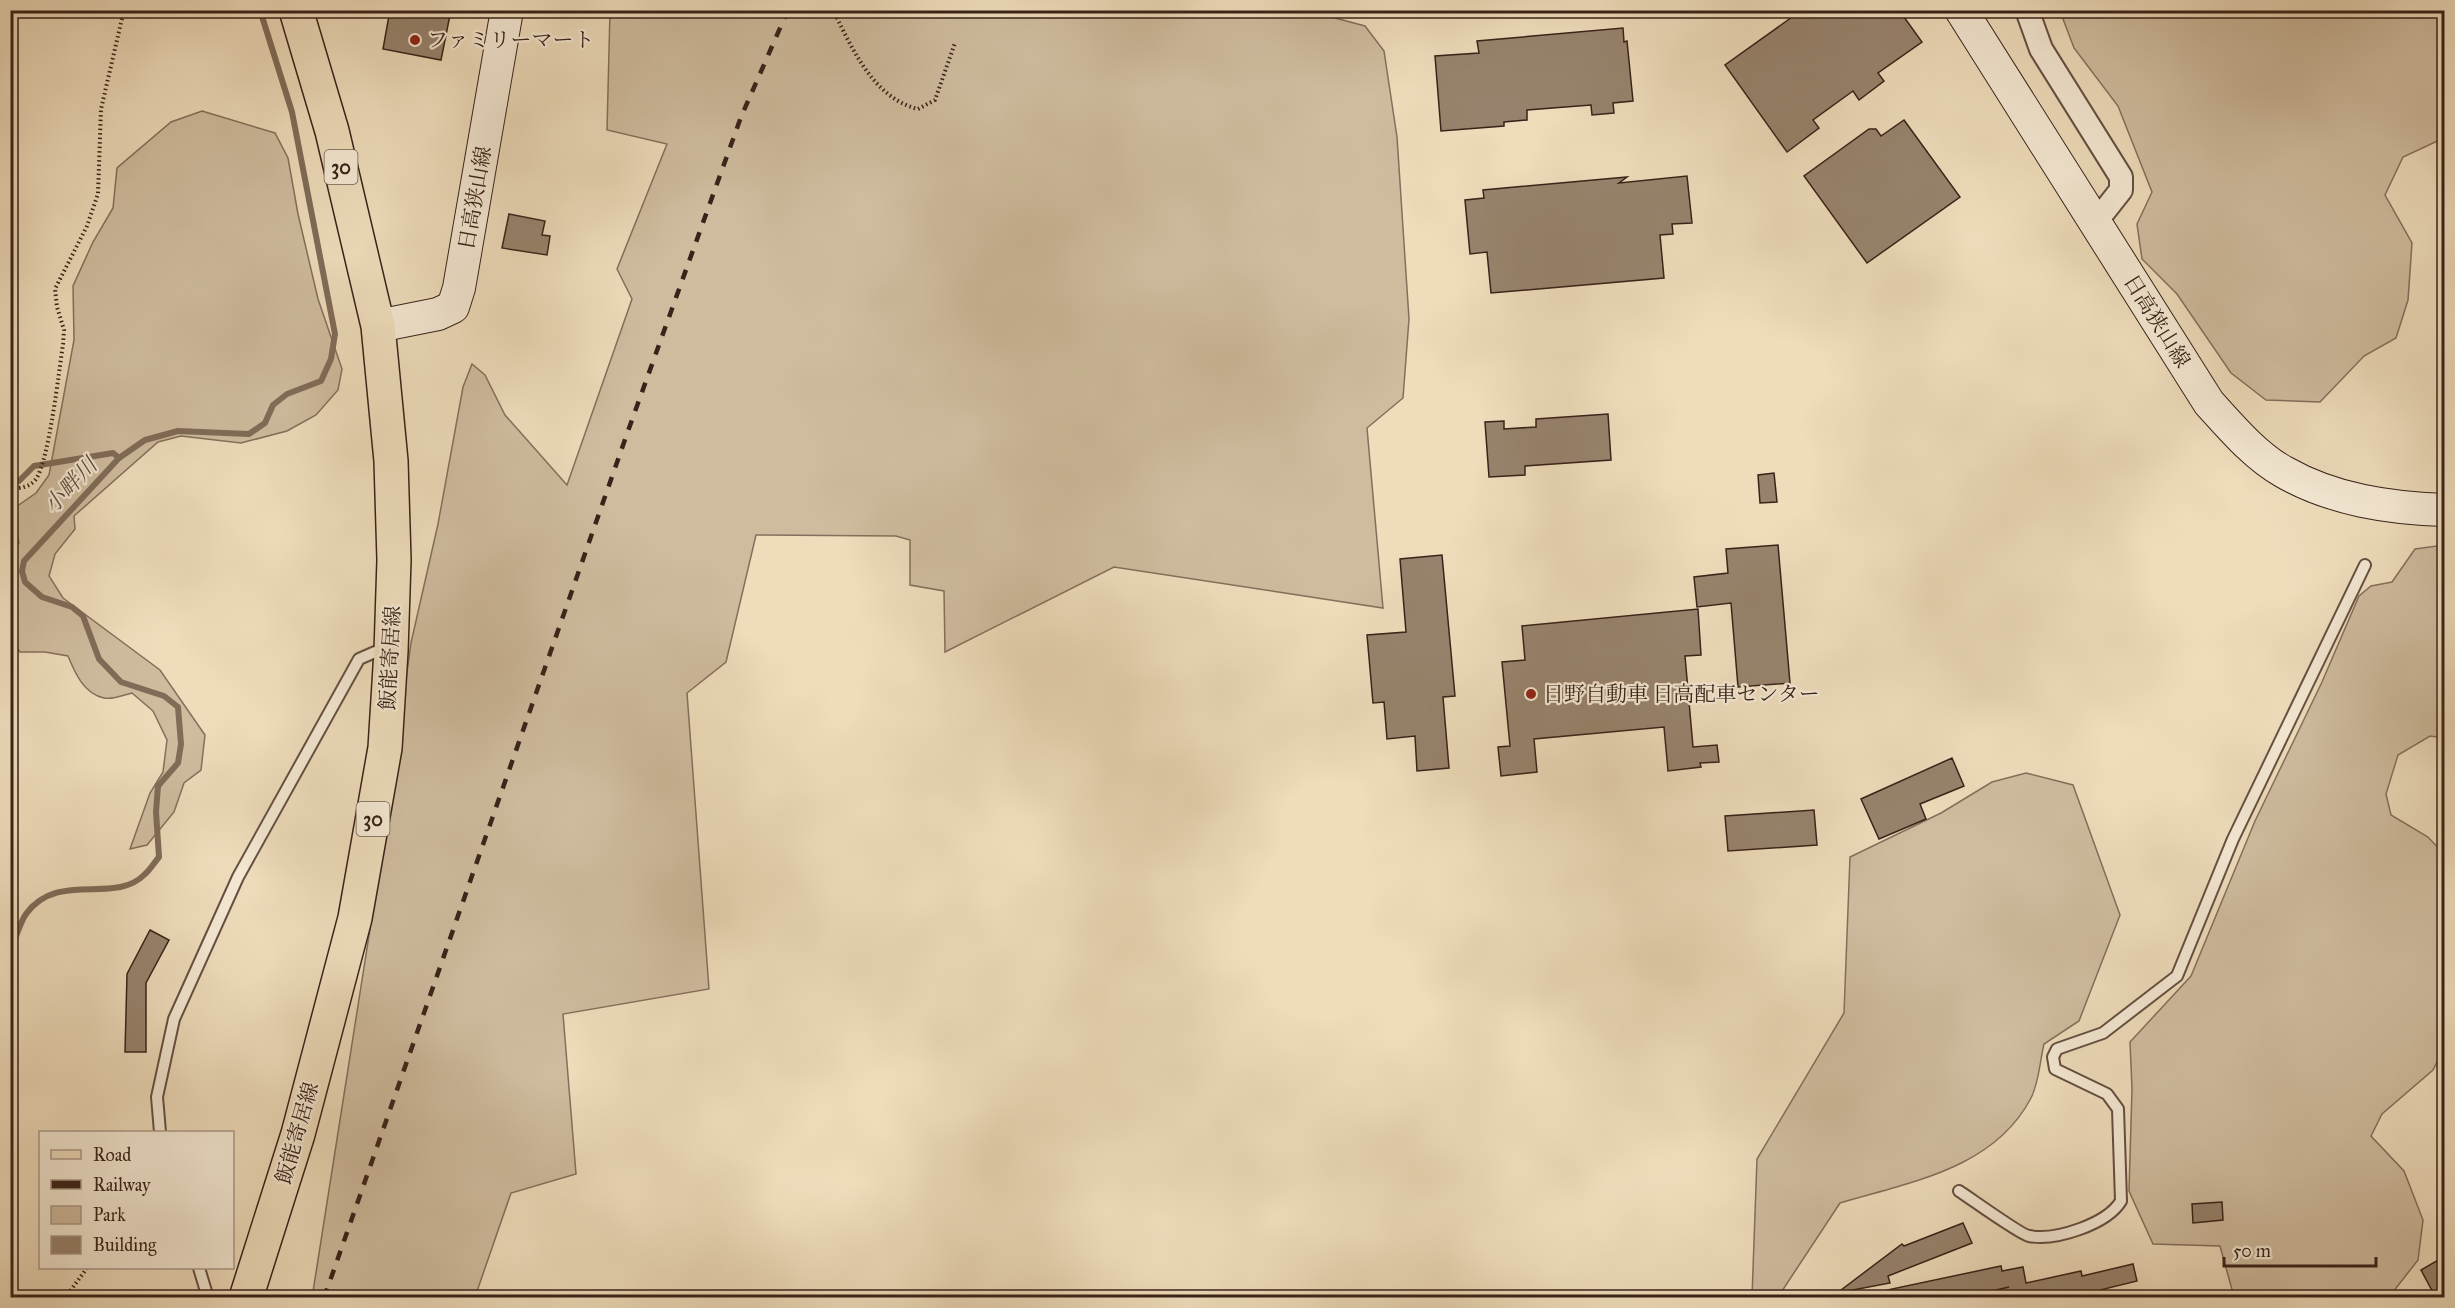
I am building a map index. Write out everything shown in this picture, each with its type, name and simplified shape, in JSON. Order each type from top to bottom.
[{"type":"main road","name":"飯能寄居線","points":[[246,1298],[298,1134],[355,918],[386,748],[391,651],[394,560],[391,461],[378,326],[332,131],[296,10]]},
{"type":"main road","name":"日高狭山線","points":[[378,326],[438,314],[453,307],[459,288],[507,10]]},
{"type":"main road","name":"日高狭山線","points":[[1961,10],[2209,403],[2243,439],[2283,471],[2342,497],[2400,508],[2445,510]]},
{"type":"street","points":[[2027,10],[2041,49],[2121,177],[2121,190],[2095,223]]},
{"type":"lane","points":[[1959,1191],[2028,1236],[2070,1233],[2115,1211],[2121,1201],[2118,1109],[2106,1094],[2055,1069],[2053,1057],[2057,1049],[2103,1033],[2177,976],[2233,839],[2365,565]]},
{"type":"lane","points":[[160,1131],[157,1097],[174,1019],[238,877],[359,659],[375,652],[391,651]]},
{"type":"lane","points":[[199,1269],[208,1298]]},
{"type":"path","points":[[10,488],[28,486],[36,479],[43,457],[64,330],[57,307],[55,289],[87,226],[98,194],[100,109],[124,10]]},
{"type":"path","points":[[833,10],[876,84],[902,105],[918,109],[935,100],[955,43]]},
{"type":"path","points":[[65,1298],[86,1269]]},
{"type":"green space","points":[[1305,10],[1365,26],[1384,51],[1397,137],[1409,319],[1403,398],[1367,428],[1383,608],[1114,567],[945,652],[944,591],[910,585],[910,540],[896,536],[756,535],[726,662],[687,693],[709,989],[563,1014],[576,1174],[511,1193],[475,1297],[312,1298],[385,834],[411,643],[438,524],[463,387],[472,364],[485,375],[505,415],[567,485],[632,299],[617,269],[667,144],[607,130],[610,11]]},
{"type":"green space","points":[[2060,11],[2444,11],[2444,138],[2403,157],[2385,195],[2412,243],[2408,300],[2396,338],[2364,356],[2320,402],[2266,400],[2231,373],[2177,294],[2142,259],[2137,224],[2152,192],[2118,106],[2074,48]]},
{"type":"green space","points":[[202,111],[275,133],[288,158],[298,214],[318,299],[342,369],[338,390],[316,415],[287,431],[241,443],[181,436],[158,442],[74,516],[75,529],[55,554],[49,576],[63,598],[160,670],[205,735],[201,770],[184,783],[174,812],[147,845],[130,849],[150,793],[163,772],[167,740],[153,711],[132,693],[111,698],[97,696],[81,682],[68,656],[45,652],[20,652],[10,639],[11,558],[19,543],[15,524],[16,507],[36,493],[49,475],[74,340],[73,286],[93,242],[113,208],[117,168],[171,122]]},
{"type":"green space","points":[[2444,545],[2444,738],[2430,736],[2398,755],[2386,794],[2391,815],[2428,837],[2444,854],[2443,1050],[2433,1070],[2382,1114],[2371,1136],[2404,1171],[2423,1220],[2418,1260],[2389,1297],[2234,1297],[2220,1246],[2153,1244],[2129,1191],[2132,1089],[2130,1042],[2191,976],[2255,821],[2322,682],[2359,596],[2371,586],[2392,582],[2415,549]]},
{"type":"green space","points":[[2026,773],[2073,785],[2120,915],[2079,1021],[2044,1044],[2038,1079],[2031,1098],[2015,1122],[1995,1141],[1973,1157],[1948,1169],[1894,1188],[1840,1203],[1782,1291],[1782,1297],[1752,1297],[1757,1159],[1844,1013],[1850,857],[1941,813],[1992,782]]},
{"type":"building","name":"ファミリーマート","points":[[390,10],[451,10],[441,60],[383,49]]},
{"type":"building","points":[[1802,10],[1899,10],[1922,42],[1878,73],[1884,81],[1859,100],[1853,91],[1813,120],[1819,128],[1787,152],[1725,65]]},
{"type":"building","points":[[1623,28],[1624,42],[1627,41],[1633,101],[1613,103],[1614,113],[1592,115],[1591,105],[1527,110],[1527,120],[1504,122],[1504,126],[1441,131],[1435,56],[1479,53],[1477,41]]},
{"type":"building","points":[[1904,120],[1960,197],[1867,263],[1804,176],[1869,129],[1876,129],[1881,136]]},
{"type":"building","points":[[1687,176],[1692,223],[1672,224],[1673,234],[1660,235],[1664,278],[1491,293],[1487,252],[1470,254],[1465,200],[1484,198],[1483,190],[1627,177],[1619,183]]},
{"type":"building","points":[[509,214],[545,221],[542,235],[550,236],[547,255],[502,248]]},
{"type":"building","points":[[1608,414],[1611,460],[1525,466],[1525,475],[1489,477],[1485,422],[1504,421],[1504,429],[1536,427],[1536,419]]},
{"type":"building","points":[[1774,473],[1777,502],[1760,503],[1758,475]]},
{"type":"building","points":[[1778,545],[1790,683],[1738,687],[1731,603],[1697,607],[1694,577],[1728,573],[1726,549]]},
{"type":"building","points":[[1442,555],[1455,696],[1443,697],[1449,768],[1417,771],[1415,736],[1387,739],[1384,702],[1373,703],[1367,635],[1406,632],[1400,559]]},
{"type":"building","points":[[1698,609],[1701,655],[1685,656],[1693,747],[1717,745],[1719,762],[1700,763],[1701,767],[1668,771],[1664,727],[1534,739],[1537,772],[1501,776],[1498,747],[1510,746],[1502,662],[1525,660],[1522,626]]},
{"type":"building","points":[[1952,758],[1964,786],[1920,804],[1926,819],[1879,839],[1861,799]]},
{"type":"building","points":[[1814,810],[1817,845],[1728,851],[1725,816]]},
{"type":"building","points":[[150,930],[169,940],[146,983],[146,1052],[125,1052],[127,974]]},
{"type":"building","points":[[2222,1202],[2223,1220],[2193,1223],[2192,1204]]},
{"type":"building","points":[[1963,1223],[1972,1243],[1888,1276],[1890,1283],[1837,1293],[1902,1244],[1904,1246]]},
{"type":"building","points":[[2445,1256],[2445,1298],[2436,1298],[2421,1270]]},
{"type":"building","points":[[2133,1264],[2137,1281],[2096,1291],[2098,1298],[1994,1298],[1993,1291],[2009,1287],[1960,1298],[1887,1298],[1887,1290],[2001,1266],[2002,1271],[2023,1267],[2026,1283],[2081,1271],[2082,1276]]},
{"type":"waterway","name":"小畔川","points":[[10,948],[26,914],[39,901],[69,890],[117,888],[132,883],[150,869],[159,857],[156,812],[158,786],[178,763],[181,744],[178,707],[164,696],[121,682],[99,659],[83,616],[72,607],[42,597],[25,582],[22,571],[24,561],[119,458],[145,440],[178,431],[249,434],[265,423],[273,405],[287,394],[321,381],[331,359],[335,334],[292,112],[260,10]]},
{"type":"waterway","points":[[10,481],[19,481],[34,466],[113,453],[119,458]]},
{"type":"railway","points":[[324,1298],[628,431],[741,117],[788,10]]},
{"type":"place","name":"ファミリーマート","points":[[415,40]]},
{"type":"place","name":"日野自動車 日高配車センター","points":[[1531,694]]}]
